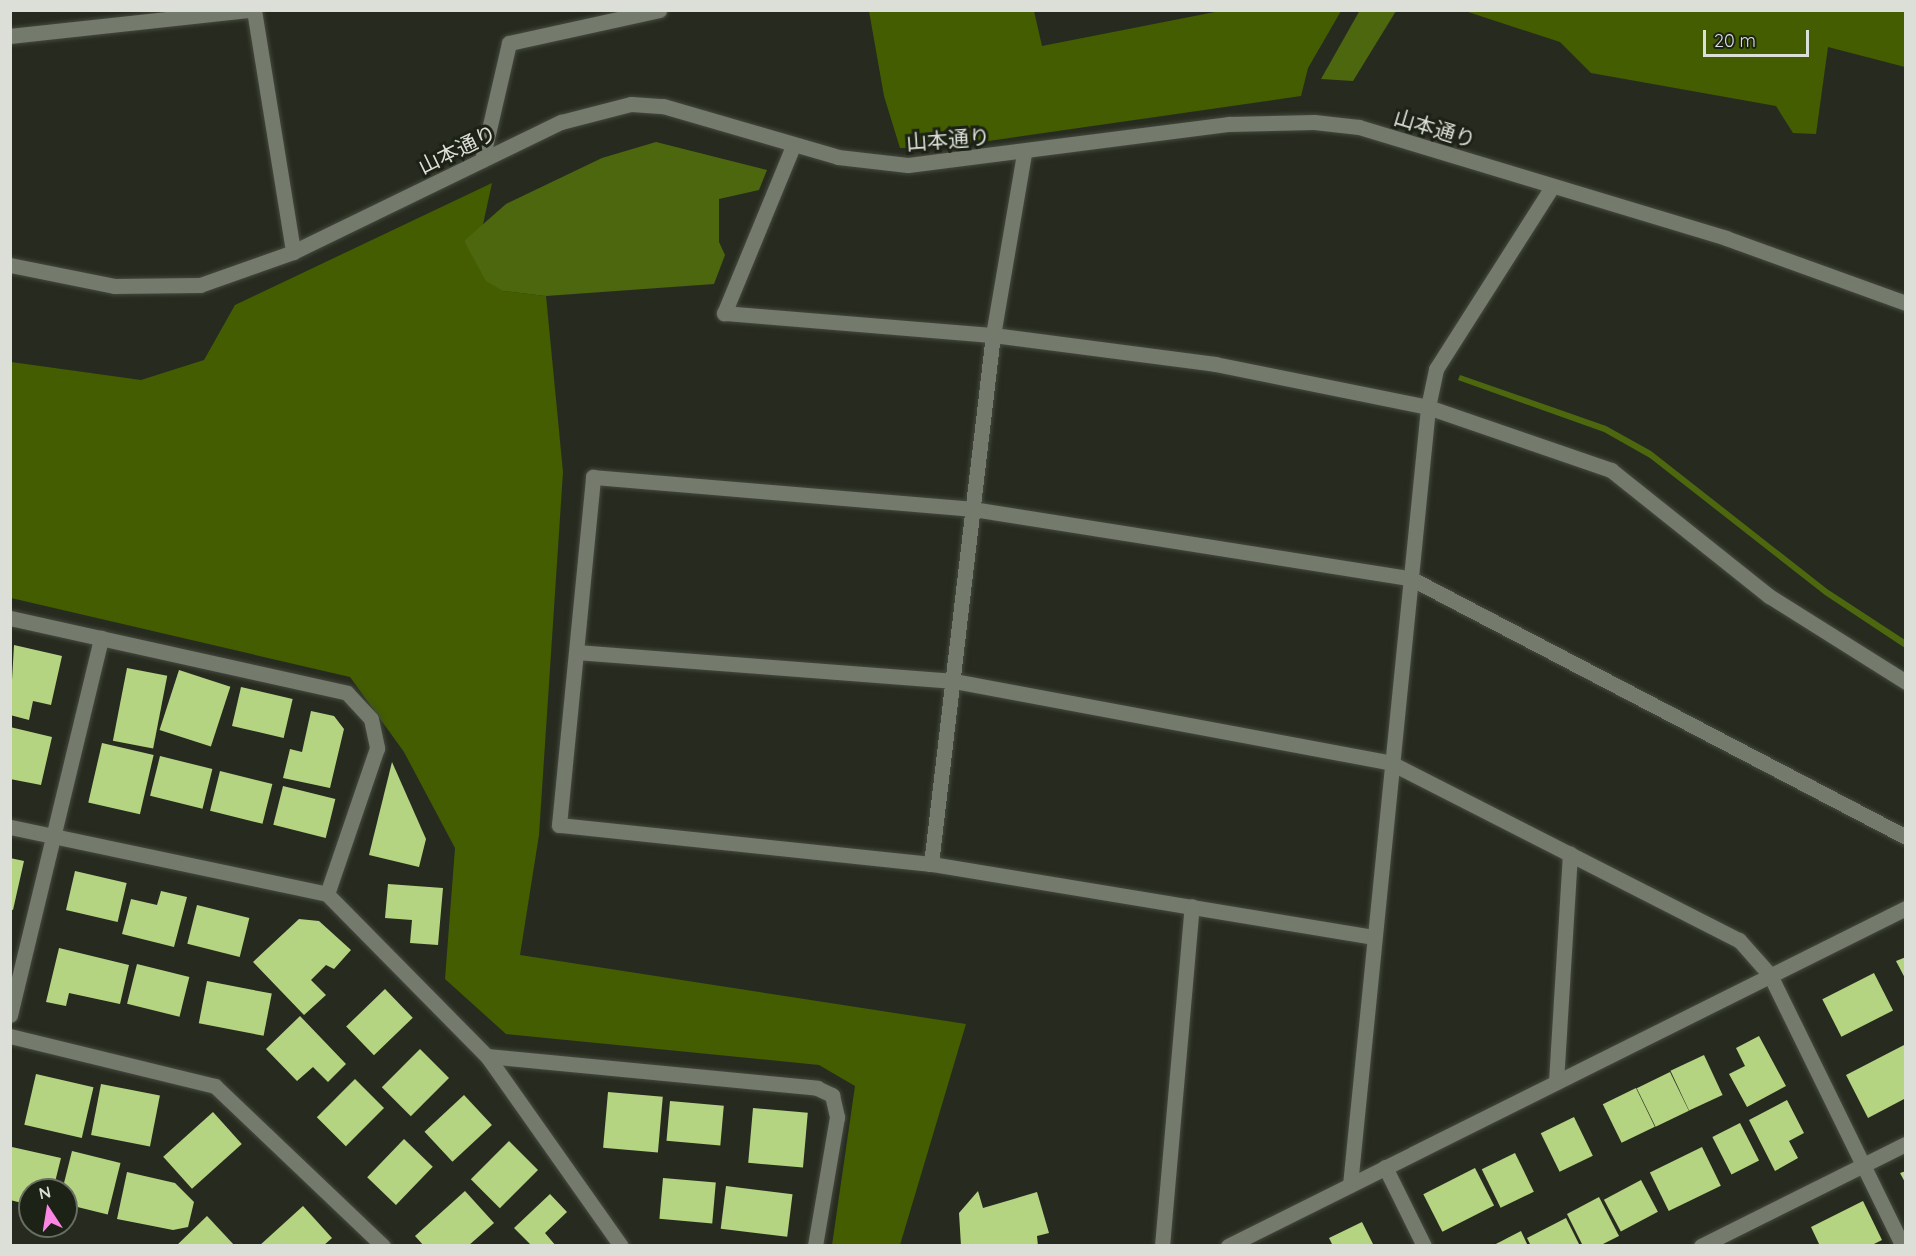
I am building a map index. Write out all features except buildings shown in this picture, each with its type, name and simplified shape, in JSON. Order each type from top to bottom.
[{"type":"street","points":[[10,36],[248,10]]},
{"type":"street","points":[[254,10],[293,252]]},
{"type":"street","points":[[482,160],[510,43],[659,10]]},
{"type":"street","name":"山本通り","points":[[10,265],[114,286],[159,289],[200,285],[293,252],[561,122],[631,104],[663,106],[793,146],[873,163],[908,165],[1024,154],[1229,124],[1314,122],[1377,132],[1726,238],[1905,303]]},
{"type":"street","points":[[793,146],[724,313],[993,335],[1215,364],[1428,407],[1611,470],[1769,596],[1905,682]]},
{"type":"street","points":[[931,864],[993,335],[1024,154]]},
{"type":"street","points":[[1350,1185],[1373,937],[1428,407],[1436,369],[1552,187]]},
{"type":"street","points":[[1373,937],[931,864],[559,825],[593,477],[974,509],[1410,578],[1905,837]]},
{"type":"street","points":[[10,618],[347,693],[371,719],[377,748],[327,894]]},
{"type":"street","points":[[10,1015],[101,638]]},
{"type":"street","points":[[577,652],[954,681],[1391,763],[1739,940],[1770,975],[1903,1245]]},
{"type":"street","points":[[10,827],[327,894],[487,1056],[621,1245]]},
{"type":"street","points":[[1556,1082],[1570,854]]},
{"type":"street","points":[[1162,1245],[1192,906]]},
{"type":"street","points":[[1228,1245],[1905,908]]},
{"type":"street","points":[[10,1036],[215,1086],[383,1245]]},
{"type":"street","points":[[487,1056],[817,1088],[832,1095],[837,1117],[815,1245]]},
{"type":"street","points":[[1701,1245],[1905,1144]]},
{"type":"street","points":[[1385,1167],[1424,1245]]},
{"type":"shaded area","points":[[1360,10],[1396,11],[1353,81],[1321,79]]},
{"type":"shaded area","points":[[869,11],[1034,11],[1042,46],[1220,11],[1341,11],[1308,68],[1301,96],[947,147],[900,148],[884,96]]},
{"type":"shaded area","points":[[1465,11],[1905,11],[1905,67],[1828,47],[1816,134],[1793,133],[1776,106],[1591,73],[1560,42]]},
{"type":"shaded area","points":[[656,142],[767,170],[759,190],[719,199],[719,242],[725,255],[714,284],[546,296],[503,291],[486,281],[464,241],[506,204],[602,158]]},
{"type":"shaded area","points":[[492,183],[482,229],[464,241],[503,291],[546,296],[563,472],[539,835],[520,955],[966,1024],[900,1245],[832,1245],[855,1086],[819,1065],[506,1034],[445,979],[455,848],[404,752],[350,677],[11,598],[11,362],[141,380],[204,360],[235,305]]},
{"type":"shaded area","points":[[1460,375],[1606,426],[1651,451],[1827,589],[1905,640],[1905,648],[1825,595],[1650,458],[1604,432],[1458,380]]}]
